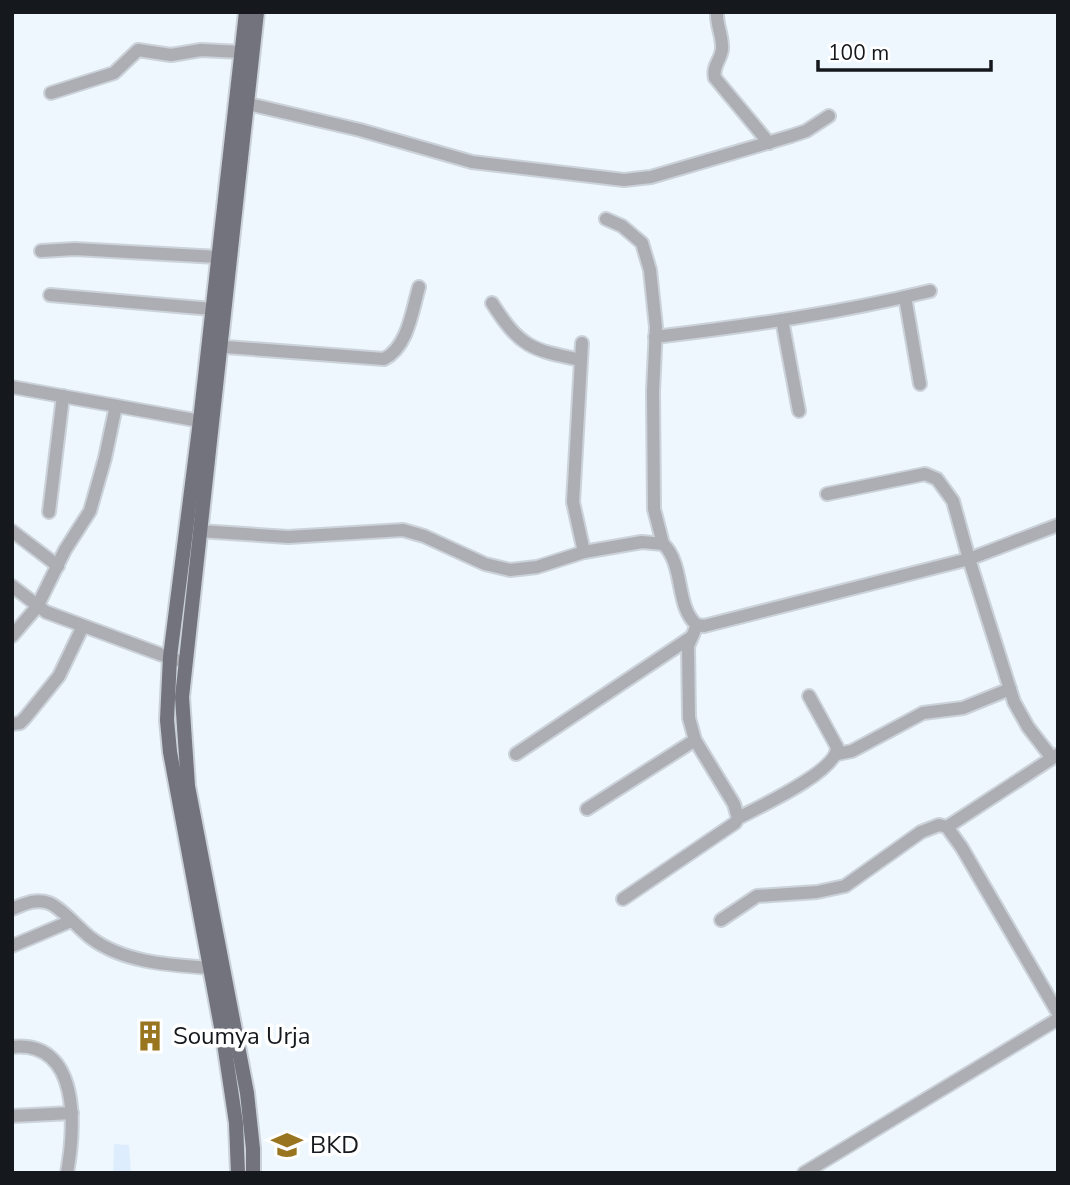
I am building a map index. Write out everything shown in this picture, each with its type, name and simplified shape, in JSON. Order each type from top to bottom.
[{"type":"main road","points":[[238,1173],[236,1123],[211,968],[170,752],[167,720],[200,531],[215,346],[241,103],[241,52],[246,12]]},
{"type":"main road","points":[[253,1173],[247,1093],[188,786],[177,660],[200,421],[215,346],[212,309],[218,257],[257,12]]},
{"type":"street","points":[[717,12],[722,45],[713,71],[715,78],[769,143]]},
{"type":"street","points":[[51,93],[114,73],[138,50],[171,55],[201,50],[241,52]]},
{"type":"street","points":[[241,103],[360,130],[471,162],[624,180],[652,177],[769,143],[806,131],[829,116]]},
{"type":"street","points":[[606,219],[622,226],[642,243],[650,270],[655,337],[654,509],[663,544],[673,558],[687,614],[697,625],[713,625],[969,559],[1058,525]]},
{"type":"street","points":[[41,251],[75,249],[218,257]]},
{"type":"street","points":[[215,346],[384,359],[402,342],[419,287]]},
{"type":"street","points":[[655,337],[782,320],[930,291]]},
{"type":"street","points":[[50,295],[212,309]]},
{"type":"street","points":[[905,297],[920,384]]},
{"type":"street","points":[[492,303],[525,344],[545,353],[581,360]]},
{"type":"street","points":[[782,320],[799,411]]},
{"type":"street","points":[[582,343],[573,502],[584,552]]},
{"type":"street","points":[[12,387],[200,421]]},
{"type":"street","points":[[49,512],[63,397]]},
{"type":"street","points":[[12,636],[37,607],[95,501],[117,406]]},
{"type":"street","points":[[721,920],[757,896],[817,892],[845,886],[920,832],[933,826],[947,827],[1055,756],[1022,718],[1010,689],[956,512],[947,491],[937,479],[925,474],[827,494]]},
{"type":"street","points":[[200,531],[288,537],[403,530],[424,536],[485,564],[510,570],[537,566],[584,552],[642,542],[663,544]]},
{"type":"street","points":[[12,531],[58,566]]},
{"type":"street","points":[[12,586],[37,607],[177,660]]},
{"type":"street","points":[[697,625],[690,638],[687,659],[689,718],[695,740],[734,804],[738,818]]},
{"type":"street","points":[[12,724],[20,723],[25,718],[59,676],[83,626]]},
{"type":"street","points":[[516,754],[690,638]]},
{"type":"street","points":[[623,899],[735,823],[738,818],[812,778],[838,754],[852,751],[923,713],[963,708],[1010,689]]},
{"type":"street","points":[[809,696],[833,738],[838,754]]},
{"type":"street","points":[[587,810],[695,740]]},
{"type":"street","points":[[947,827],[962,848],[1058,1013]]},
{"type":"street","points":[[12,909],[27,902],[40,901],[54,905],[102,945],[117,952],[155,962],[211,968]]},
{"type":"street","points":[[12,946],[71,921]]},
{"type":"street","points":[[804,1173],[1058,1019]]},
{"type":"street","points":[[12,1047],[36,1048],[48,1054],[61,1068],[72,1113],[67,1173]]},
{"type":"street","points":[[12,1116],[72,1113]]},
{"type":"shaded area","points":[[114,1144],[129,1145],[131,1173],[113,1173]]},
{"type":"place","name":"Soumya Urja","points":[[150,1036]]},
{"type":"place","name":"BKD","points":[[287,1145]]}]
